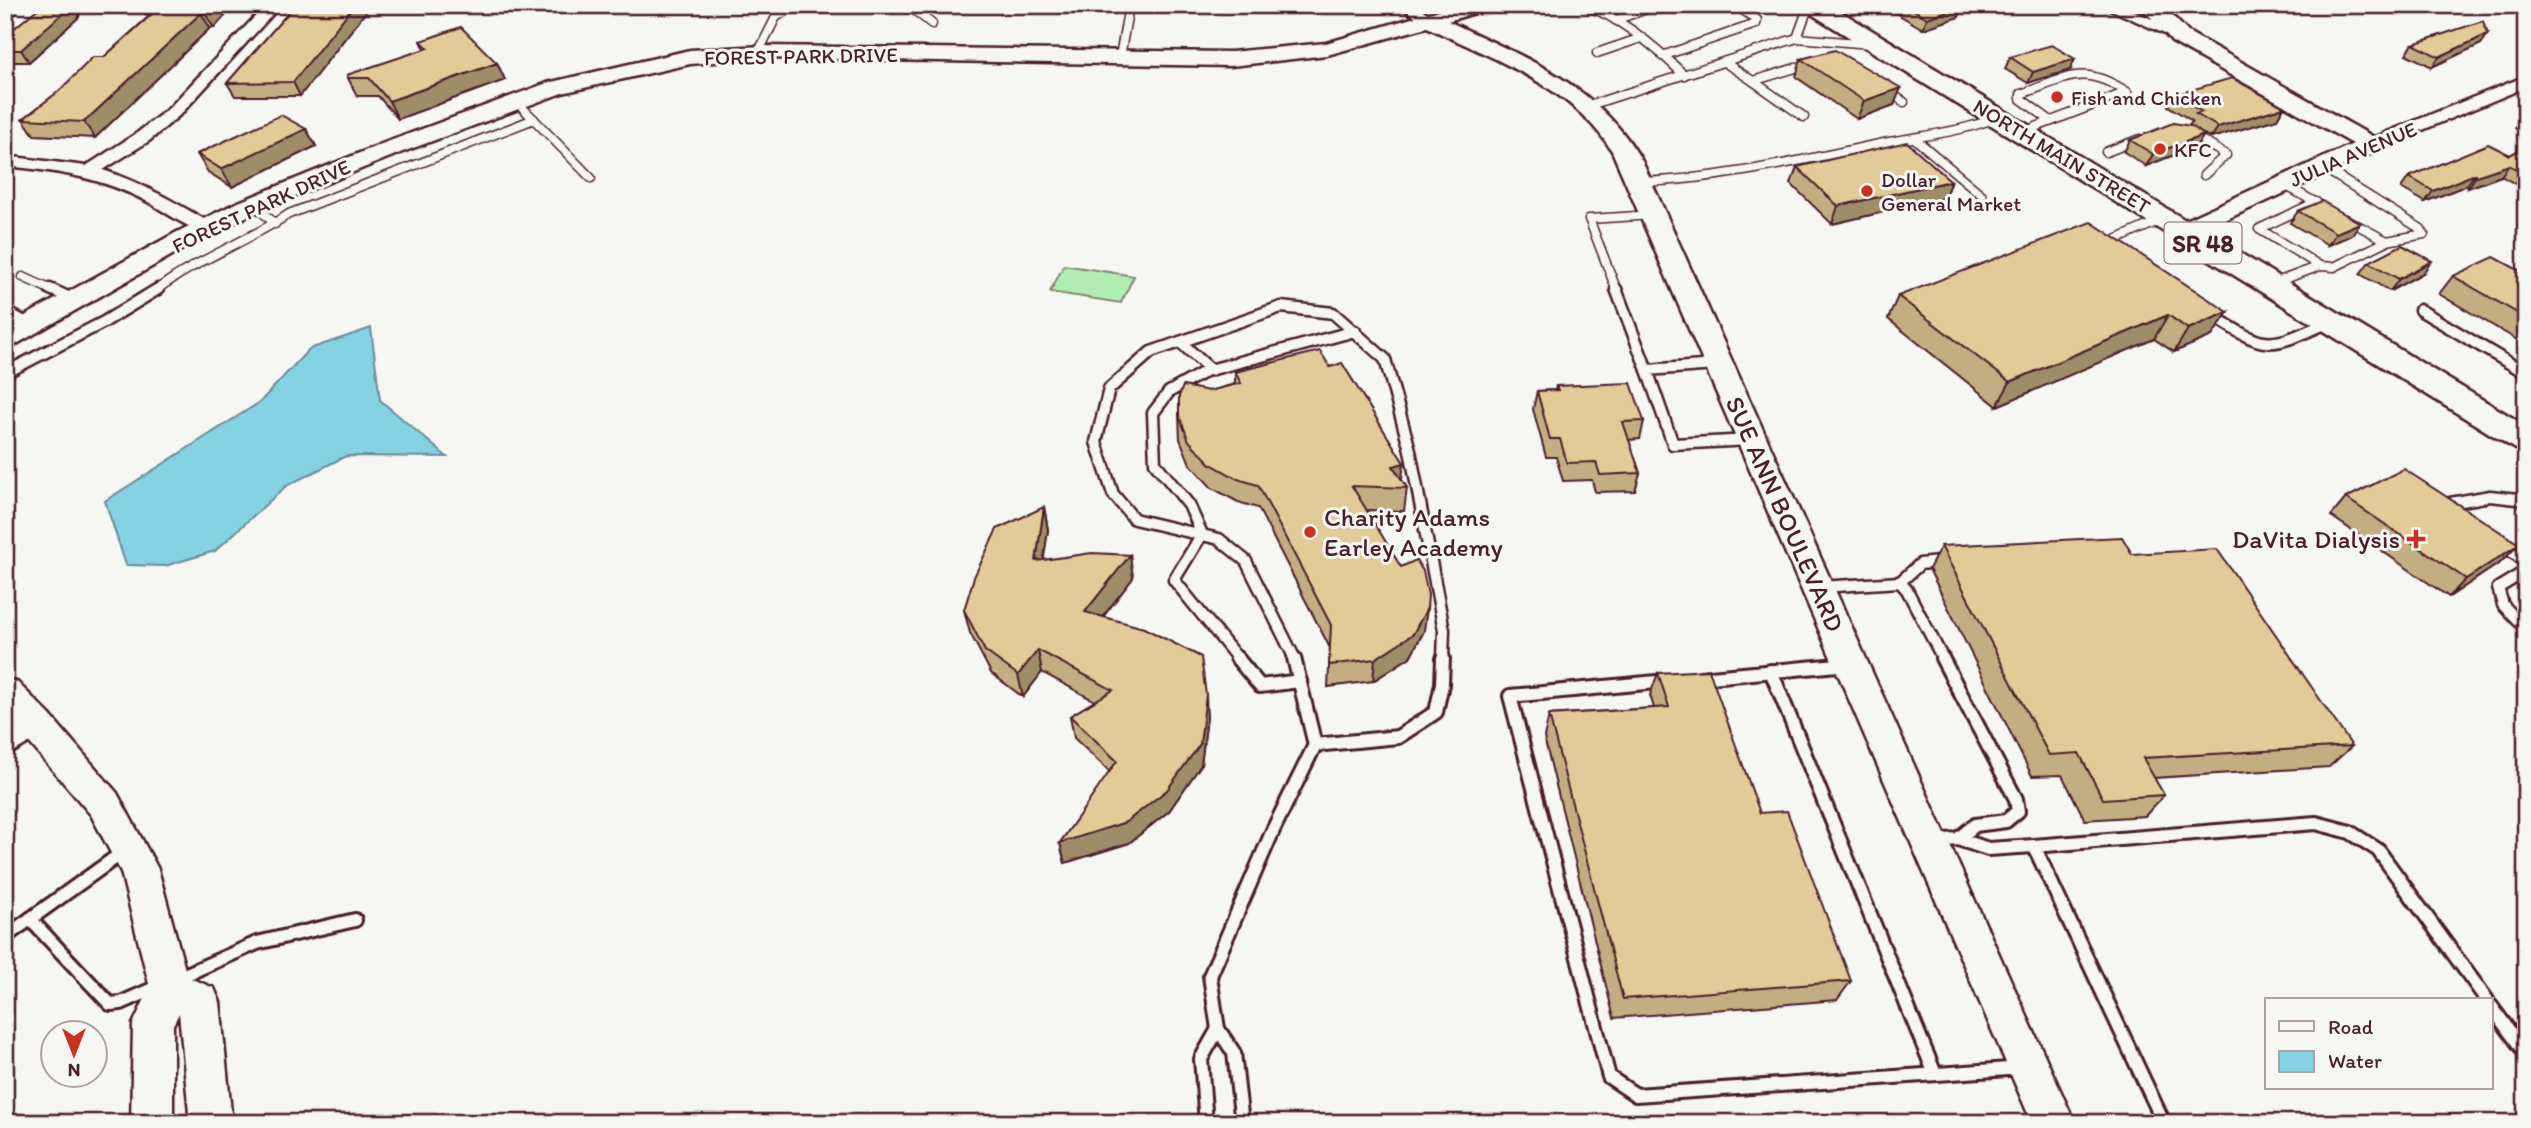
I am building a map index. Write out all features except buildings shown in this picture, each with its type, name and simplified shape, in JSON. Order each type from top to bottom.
[{"type":"main road","name":"NORTH MAIN STREET","points":[[1811,5],[2522,434]]},
{"type":"street","points":[[5,14],[16,5]]},
{"type":"street","points":[[88,172],[143,137],[175,111],[274,5]]},
{"type":"street","name":"SUE ANN BOULEVARD","points":[[1404,5],[1521,65],[1587,106],[1619,142],[1640,182],[1852,664],[1944,840],[2029,1067],[2054,1123]]},
{"type":"street","name":"FOREST PARK DRIVE","points":[[5,339],[205,228],[254,204],[369,157],[555,88],[690,57],[758,53],[1231,59],[1327,48],[1481,5]]},
{"type":"street","points":[[2108,5],[2174,33],[2241,74],[2371,145]]},
{"type":"street","points":[[2150,5],[2174,33]]},
{"type":"street","points":[[2511,5],[2526,6]]},
{"type":"street","name":"JULIA AVENUE","points":[[2174,224],[2283,184],[2526,81]]},
{"type":"street","points":[[5,161],[88,172],[119,182],[205,228]]},
{"type":"street","points":[[5,692],[38,725],[104,803],[139,869],[169,985],[153,1024],[152,1123]]},
{"type":"street","points":[[5,746],[38,725]]},
{"type":"street","points":[[169,985],[200,1002],[211,1122]]},
{"type":"lane","points":[[758,53],[776,17],[795,5]]},
{"type":"lane","points":[[908,5],[932,24]]},
{"type":"lane","points":[[1119,57],[1129,5]]},
{"type":"lane","points":[[1584,5],[1615,20],[1660,51],[1662,56],[1685,75]]},
{"type":"lane","points":[[1615,20],[1657,5]]},
{"type":"lane","points":[[1662,56],[1753,26],[1757,20],[1736,5]]},
{"type":"lane","points":[[1797,38],[1811,5]]},
{"type":"lane","points":[[1597,53],[1640,38]]},
{"type":"lane","points":[[1587,106],[1797,38],[1880,45]]},
{"type":"lane","points":[[1752,81],[1827,59]]},
{"type":"lane","points":[[1724,62],[1804,117]]},
{"type":"lane","points":[[2023,132],[2127,92],[2105,78],[2082,73],[2021,94],[2021,99],[2051,121]]},
{"type":"lane","points":[[1883,88],[1904,102]]},
{"type":"lane","points":[[517,102],[591,178]]},
{"type":"lane","points":[[1640,182],[1704,180],[1914,138],[1961,132],[1998,117]]},
{"type":"lane","points":[[5,373],[142,301],[172,278],[275,223],[339,193],[534,119]]},
{"type":"lane","points":[[2187,132],[2226,155],[2204,175]]},
{"type":"lane","points":[[2106,152],[2154,133]]},
{"type":"lane","points":[[1914,138],[1982,195]]},
{"type":"lane","points":[[2271,285],[2320,266],[2334,267],[2387,241],[2424,232],[2322,167]]},
{"type":"lane","points":[[2283,184],[2328,209]]},
{"type":"lane","points":[[2316,202],[2259,229],[2320,266]]},
{"type":"lane","points":[[254,204],[275,223]]},
{"type":"lane","points":[[1654,215],[1589,219],[1673,444],[1753,440]]},
{"type":"lane","points":[[2339,215],[2387,241]]},
{"type":"lane","points":[[2117,254],[2111,242],[2174,224]]},
{"type":"lane","points":[[23,277],[75,300]]},
{"type":"lane","points":[[2197,306],[2254,342],[2281,343],[2331,321]]},
{"type":"lane","points":[[1242,1123],[1234,1053],[1218,1029],[1210,976],[1274,828],[1315,745],[1296,660],[1247,561],[1219,539],[1134,519],[1112,494],[1096,442],[1109,389],[1151,352],[1281,307],[1333,313],[1385,359],[1410,450],[1444,630],[1442,684],[1436,712],[1398,737],[1315,745]]},
{"type":"lane","points":[[2420,310],[2526,373]]},
{"type":"lane","points":[[5,311],[30,325]]},
{"type":"lane","points":[[1202,534],[1189,505],[1155,463],[1153,413],[1168,392],[1211,370],[1355,331]]},
{"type":"lane","points":[[1180,342],[1211,370]]},
{"type":"lane","points":[[1647,370],[1720,364]]},
{"type":"lane","points":[[2455,511],[2445,504],[2490,496],[2526,499]]},
{"type":"lane","points":[[1202,534],[1174,580],[1260,686],[1300,681]]},
{"type":"lane","points":[[2496,540],[2526,562]]},
{"type":"lane","points":[[1900,582],[1910,568],[1922,562],[1962,560]]},
{"type":"lane","points":[[2526,571],[2498,588],[2503,605],[2526,629]]},
{"type":"lane","points":[[1818,587],[1900,582]]},
{"type":"lane","points":[[1900,582],[1907,590],[2016,799],[2018,811],[2006,821],[1975,825],[1944,840]]},
{"type":"lane","points":[[1852,664],[1510,696],[1609,1077],[1636,1095],[2029,1067]]},
{"type":"lane","points":[[1771,671],[1935,1074]]},
{"type":"lane","points":[[1944,840],[1987,849],[2316,823],[2350,832],[2378,850],[2486,998]]},
{"type":"lane","points":[[2034,846],[2164,1123]]},
{"type":"lane","points":[[5,937],[128,848]]},
{"type":"lane","points":[[30,919],[110,1004],[121,1003],[169,985],[257,943],[355,920]]},
{"type":"lane","points":[[2492,1007],[2526,1054]]},
{"type":"lane","points":[[1206,1123],[1201,1059],[1218,1029]]},
{"type":"green space","points":[[1064,265],[1134,276],[1121,303],[1050,292]]},
{"type":"water","points":[[371,328],[380,400],[447,457],[346,456],[286,486],[215,551],[165,566],[126,565],[105,501],[260,402],[309,349]]},
{"type":"place","name":"Fish and Chicken","points":[[2057,97]]},
{"type":"place","name":"KFC","points":[[2160,149]]},
{"type":"place","name":"Dollar General Market","points":[[1867,191]]},
{"type":"place","name":"Charity Adams Earley Academy","points":[[1310,532]]},
{"type":"place","name":"DaVita Dialysis","points":[[2416,539]]}]
